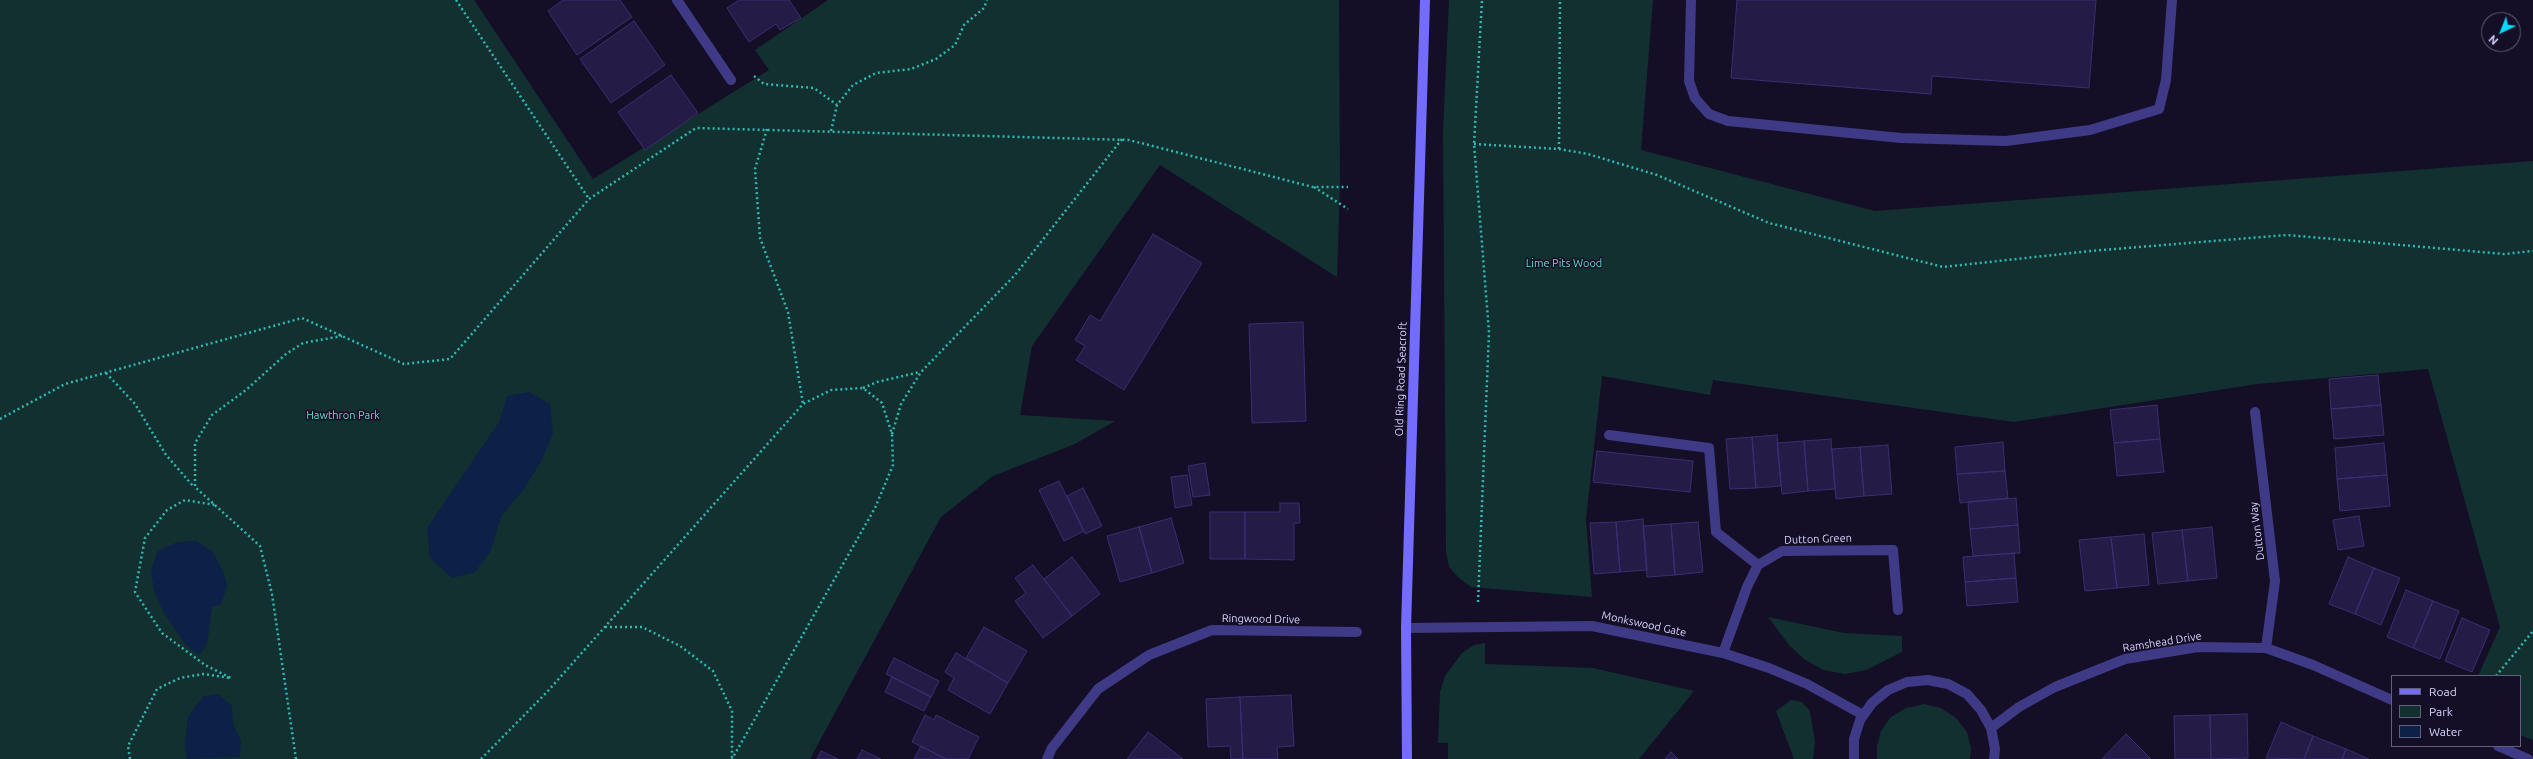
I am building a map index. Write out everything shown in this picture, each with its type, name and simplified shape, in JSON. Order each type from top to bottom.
[{"type":"main road","name":"Old Ring Road Seacroft","points":[[1407,759],[1406,628],[1424,0]]},
{"type":"street","points":[[677,0],[731,80]]},
{"type":"street","points":[[1691,0],[1689,81],[1695,98],[1709,114],[1728,121],[1901,138],[2006,141],[2090,130],[2159,109],[2166,80],[2172,0]]},
{"type":"street","name":"Dutton Way","points":[[2255,412],[2274,581],[2266,648]]},
{"type":"street","points":[[1609,435],[1709,448],[1716,532],[1758,564],[1746,587],[1723,653]]},
{"type":"street","name":"Dutton Green","points":[[1758,564],[1782,550],[1893,550],[1898,610]]},
{"type":"street","name":"Monkswood Gate","points":[[1406,628],[1592,626],[1723,653],[1769,668],[1807,684],[1863,715]]},
{"type":"street","name":"Ringwood Drive","points":[[1047,759],[1052,748],[1098,689],[1149,655],[1212,630],[1357,632]]},
{"type":"street","name":"Ramshead Drive","points":[[1992,728],[2019,706],[2055,687],[2125,659],[2198,647],[2266,648],[2313,665],[2391,700]]},
{"type":"street","points":[[1854,759],[1854,739],[1863,715],[1872,703],[1888,690],[1907,682],[1928,680],[1948,684],[1967,694],[1981,710],[1992,728],[1995,748],[1994,759]]},
{"type":"street","points":[[2500,747],[2528,759]]},
{"type":"path","points":[[456,0],[589,199]]},
{"type":"path","points":[[831,132],[837,105],[853,86],[876,73],[910,69],[936,59],[955,45],[964,24],[984,8],[987,0]]},
{"type":"path","points":[[1477,627],[1489,332],[1474,144],[1482,0]]},
{"type":"path","points":[[1558,149],[1560,0]]},
{"type":"path","points":[[731,80],[747,70],[764,84],[814,88],[837,105]]},
{"type":"path","points":[[0,419],[66,384],[302,318],[404,364],[450,359],[589,199],[696,128],[1122,139],[1313,187],[1348,187]]},
{"type":"path","points":[[767,130],[755,169],[760,238],[788,312],[803,404]]},
{"type":"path","points":[[892,434],[901,404],[921,372],[1015,275],[1122,139]]},
{"type":"path","points":[[1474,144],[1558,149],[1588,154],[1657,175],[1769,223],[1943,268],[2090,251],[2287,235],[2504,254],[2533,251]]},
{"type":"path","points":[[1313,187],[1348,210]]},
{"type":"path","points":[[195,487],[194,444],[212,415],[303,343],[342,336]]},
{"type":"path","points":[[481,759],[547,692],[803,404],[832,390],[863,388],[877,382],[921,372]]},
{"type":"path","points":[[106,373],[135,404],[166,455],[195,487],[260,546],[272,594],[296,759]]},
{"type":"path","points":[[732,759],[876,508],[893,465],[892,434],[882,403],[863,388]]},
{"type":"path","points":[[130,759],[128,746],[157,689],[180,678],[203,674],[231,678],[205,665],[162,633],[135,592],[145,538],[167,510],[185,500],[216,505]]},
{"type":"path","points":[[605,627],[642,627],[680,646],[713,671],[732,711],[732,759]]},
{"type":"path","points":[[2497,675],[2533,631]]},
{"type":"green space","name":"Hawthron Park","points":[[0,0],[474,0],[593,179],[769,70],[755,50],[828,0],[1339,0],[1340,187],[1337,277],[1160,165],[1032,346],[1020,415],[1115,421],[1075,444],[993,476],[941,517],[810,759],[0,759]]},
{"type":"green space","name":"Lime Pits Wood","points":[[1449,0],[1653,0],[1641,150],[1875,211],[2533,161],[2533,740],[2521,735],[2521,675],[2478,675],[2500,627],[2428,369],[2257,384],[2014,422],[1713,380],[1710,395],[1602,376],[1586,519],[1592,597],[1471,587],[1459,578],[1449,567],[1446,551],[1443,131]]},
{"type":"green space","points":[[1768,617],[1844,633],[1902,636],[1902,652],[1866,670],[1845,674],[1823,670],[1804,659],[1789,645]]},
{"type":"green space","points":[[1485,643],[1485,664],[1593,668],[1694,691],[1639,759],[1448,759],[1448,743],[1438,743],[1440,692],[1445,676],[1462,653],[1474,645]]},
{"type":"green space","points":[[1791,700],[1802,702],[1810,711],[1815,742],[1813,759],[1794,759],[1776,711]]},
{"type":"green space","points":[[1924,704],[1941,708],[1956,718],[1967,732],[1971,748],[1970,759],[1877,759],[1877,746],[1881,731],[1891,717],[1906,708]]},
{"type":"water","points":[[529,392],[550,404],[553,433],[541,462],[523,490],[501,517],[490,552],[475,572],[452,578],[430,558],[427,528],[499,422],[507,396]]},
{"type":"water","points":[[196,541],[212,551],[224,573],[227,587],[221,604],[212,607],[207,644],[199,655],[185,644],[164,613],[154,591],[151,570],[157,552],[177,542]]},
{"type":"water","points":[[218,694],[232,706],[233,724],[241,741],[240,757],[187,759],[185,744],[188,716],[204,696]]},
{"type":"building","points":[[563,0],[620,0],[632,17],[577,55],[548,11]]},
{"type":"building","points":[[739,0],[789,0],[801,18],[780,30],[776,24],[749,42],[727,8]]},
{"type":"building","points":[[1737,0],[2096,0],[2089,88],[1932,76],[1931,94],[1731,78]]},
{"type":"building","points":[[634,21],[665,65],[611,103],[580,59]]},
{"type":"building","points":[[671,75],[698,113],[645,150],[618,112]]},
{"type":"building","points":[[1153,234],[1202,263],[1124,390],[1076,360],[1085,346],[1075,340],[1090,315],[1100,321]]},
{"type":"building","points":[[1303,322],[1306,421],[1252,423],[1249,324]]},
{"type":"building","points":[[2378,375],[2381,405],[2331,409],[2329,379]]},
{"type":"building","points":[[2157,405],[2160,439],[2114,443],[2110,410]]},
{"type":"building","points":[[2381,405],[2384,435],[2334,439],[2331,409]]},
{"type":"building","points":[[1777,435],[1781,486],[1756,488],[1752,437]]},
{"type":"building","points":[[1752,437],[1756,488],[1730,489],[1726,439]]},
{"type":"building","points":[[1831,439],[1835,489],[1808,491],[1804,441]]},
{"type":"building","points":[[2160,439],[2164,472],[2117,476],[2114,443]]},
{"type":"building","points":[[1804,441],[1808,491],[1782,494],[1777,443]]},
{"type":"building","points":[[2003,442],[2005,471],[1957,474],[1955,447]]},
{"type":"building","points":[[2384,443],[2387,475],[2337,479],[2335,448]]},
{"type":"building","points":[[1888,445],[1892,494],[1864,496],[1860,447]]},
{"type":"building","points":[[1860,447],[1864,496],[1836,499],[1832,449]]},
{"type":"building","points":[[1597,451],[1693,461],[1690,492],[1593,482]]},
{"type":"building","points":[[1205,463],[1210,495],[1193,497],[1188,466]]},
{"type":"building","points":[[2005,471],[2008,498],[1960,503],[1957,474]]},
{"type":"building","points":[[1187,475],[1192,505],[1175,508],[1171,477]]},
{"type":"building","points":[[2387,475],[2390,506],[2340,511],[2337,479]]},
{"type":"building","points":[[1059,481],[1084,531],[1064,541],[1039,490]]},
{"type":"building","points":[[1083,488],[1102,526],[1085,534],[1067,496]]},
{"type":"building","points":[[2016,498],[2018,525],[1970,529],[1968,502]]},
{"type":"building","points":[[1280,503],[1299,503],[1300,523],[1294,523],[1294,560],[1245,559],[1245,512],[1280,512]]},
{"type":"building","points":[[1210,512],[1245,512],[1245,559],[1210,559]]},
{"type":"building","points":[[2359,516],[2364,546],[2338,550],[2333,520]]},
{"type":"building","points":[[1171,518],[1184,563],[1152,573],[1139,527]]},
{"type":"building","points":[[1643,519],[1647,570],[1620,572],[1616,522]]},
{"type":"building","points":[[1616,522],[1620,572],[1594,574],[1590,523]]},
{"type":"building","points":[[1698,522],[1703,572],[1675,575],[1671,524]]},
{"type":"building","points":[[1671,524],[1675,575],[1647,577],[1643,526]]},
{"type":"building","points":[[2018,525],[2020,553],[1973,556],[1970,529]]},
{"type":"building","points":[[1139,527],[1152,573],[1120,582],[1107,536]]},
{"type":"building","points":[[2212,527],[2217,578],[2188,581],[2182,530]]},
{"type":"building","points":[[2182,530],[2188,581],[2158,584],[2152,533]]},
{"type":"building","points":[[2144,534],[2149,585],[2117,588],[2111,537]]},
{"type":"building","points":[[2111,537],[2117,588],[2085,591],[2079,540]]},
{"type":"building","points":[[2014,553],[2016,578],[1965,582],[1963,557]]},
{"type":"building","points":[[1072,557],[1100,594],[1072,616],[1044,579]]},
{"type":"building","points":[[2348,557],[2374,568],[2355,614],[2329,604]]},
{"type":"building","points":[[1033,565],[1072,616],[1043,638],[1015,601],[1026,593],[1015,578]]},
{"type":"building","points":[[2374,568],[2400,578],[2381,625],[2355,614]]},
{"type":"building","points":[[2016,578],[2018,602],[1967,606],[1965,582]]},
{"type":"building","points":[[2406,590],[2433,601],[2413,648],[2387,637]]},
{"type":"building","points":[[2433,601],[2459,611],[2440,659],[2413,648]]},
{"type":"building","points":[[2462,618],[2490,630],[2472,672],[2445,661]]},
{"type":"building","points":[[984,627],[1027,651],[1008,683],[966,658]]},
{"type":"building","points":[[956,653],[1008,683],[990,714],[948,690],[954,678],[945,672]]},
{"type":"building","points":[[894,658],[939,681],[931,697],[886,674]]},
{"type":"building","points":[[892,677],[931,697],[924,711],[885,692]]},
{"type":"building","points":[[1291,695],[1294,746],[1277,747],[1278,759],[1243,759],[1240,697]]},
{"type":"building","points":[[1240,697],[1243,759],[1231,759],[1230,746],[1208,747],[1206,699]]},
{"type":"building","points":[[2247,714],[2248,758],[2211,759],[2210,715]]},
{"type":"building","points":[[925,715],[934,720],[936,715],[979,737],[968,759],[946,759],[912,742]]},
{"type":"building","points":[[2210,715],[2211,759],[2175,759],[2174,716]]},
{"type":"building","points":[[2281,722],[2313,736],[2304,759],[2266,758]]},
{"type":"building","points":[[1148,732],[1183,759],[1127,759]]},
{"type":"building","points":[[2126,734],[2151,759],[2102,759]]},
{"type":"building","points":[[2313,736],[2346,749],[2342,759],[2304,759]]},
{"type":"building","points":[[921,746],[946,759],[914,759]]},
{"type":"building","points":[[2346,749],[2369,759],[2342,759]]},
{"type":"building","points":[[862,750],[881,759],[857,759]]},
{"type":"building","points":[[821,751],[838,759],[817,759]]},
{"type":"building","points":[[1671,752],[1678,759],[1665,759]]}]
